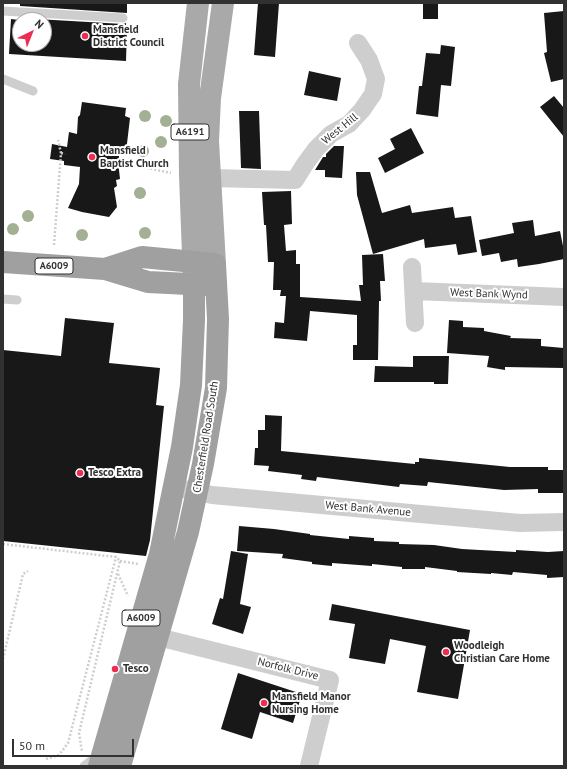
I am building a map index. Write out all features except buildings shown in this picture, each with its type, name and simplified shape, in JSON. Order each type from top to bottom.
[{"type":"highway","name":"A6009","points":[[105,269],[142,257],[216,264]]},
{"type":"highway","name":"A6009","points":[[3,262],[105,269],[148,282],[216,285]]},
{"type":"highway","name":"Chesterfield Road South","points":[[120,766],[188,532],[197,492],[216,388],[218,319],[216,264]]},
{"type":"highway","name":"Chesterfield Road South","points":[[96,756],[160,554],[174,487],[182,447],[191,385],[194,284]]},
{"type":"main road","name":"Chesterfield Road South","points":[[194,284],[192,262],[190,84],[198,3]]},
{"type":"main road","name":"Chesterfield Road South","points":[[216,264],[208,141],[210,98],[223,3]]},
{"type":"street","name":"West Hill","points":[[210,178],[295,180],[316,149],[331,134],[349,124],[362,110],[373,94],[376,79],[369,60],[358,43]]},
{"type":"street","points":[[412,267],[415,323]]},
{"type":"street","name":"West Bank Wynd","points":[[414,291],[564,297]]},
{"type":"street","name":"West Bank Avenue","points":[[174,487],[212,495],[520,523],[564,522]]},
{"type":"street","name":"Norfolk Drive","points":[[158,637],[330,680],[309,766]]},
{"type":"lane","points":[[3,11],[123,18]]},
{"type":"lane","points":[[3,79],[33,92]]},
{"type":"lane","points":[[3,299],[17,300]]},
{"type":"lane","points":[[84,766],[98,756],[96,756]]},
{"type":"path","points":[[54,245],[61,153],[58,140]]},
{"type":"path","points":[[61,153],[65,154]]},
{"type":"path","points":[[119,162],[178,175]]},
{"type":"path","points":[[54,171],[59,172]]},
{"type":"path","points":[[3,544],[116,556],[120,561],[141,565]]},
{"type":"path","points":[[46,759],[59,755],[68,743],[116,556]]},
{"type":"path","points":[[96,756],[79,733],[120,561]]},
{"type":"path","points":[[3,659],[23,574],[28,571]]},
{"type":"path","points":[[118,573],[128,598]]},
{"type":"place","name":"Mansfield District Council","points":[[85,36]]},
{"type":"place","name":"Mansfield Baptist Church","points":[[92,157]]},
{"type":"place","name":"Tesco Extra","points":[[80,473]]},
{"type":"place","name":"Woodleigh Christian Care Home","points":[[446,652]]},
{"type":"place","name":"Tesco","points":[[115,669]]},
{"type":"place","name":"Mansfield Manor Nursing Home","points":[[264,703]]}]
